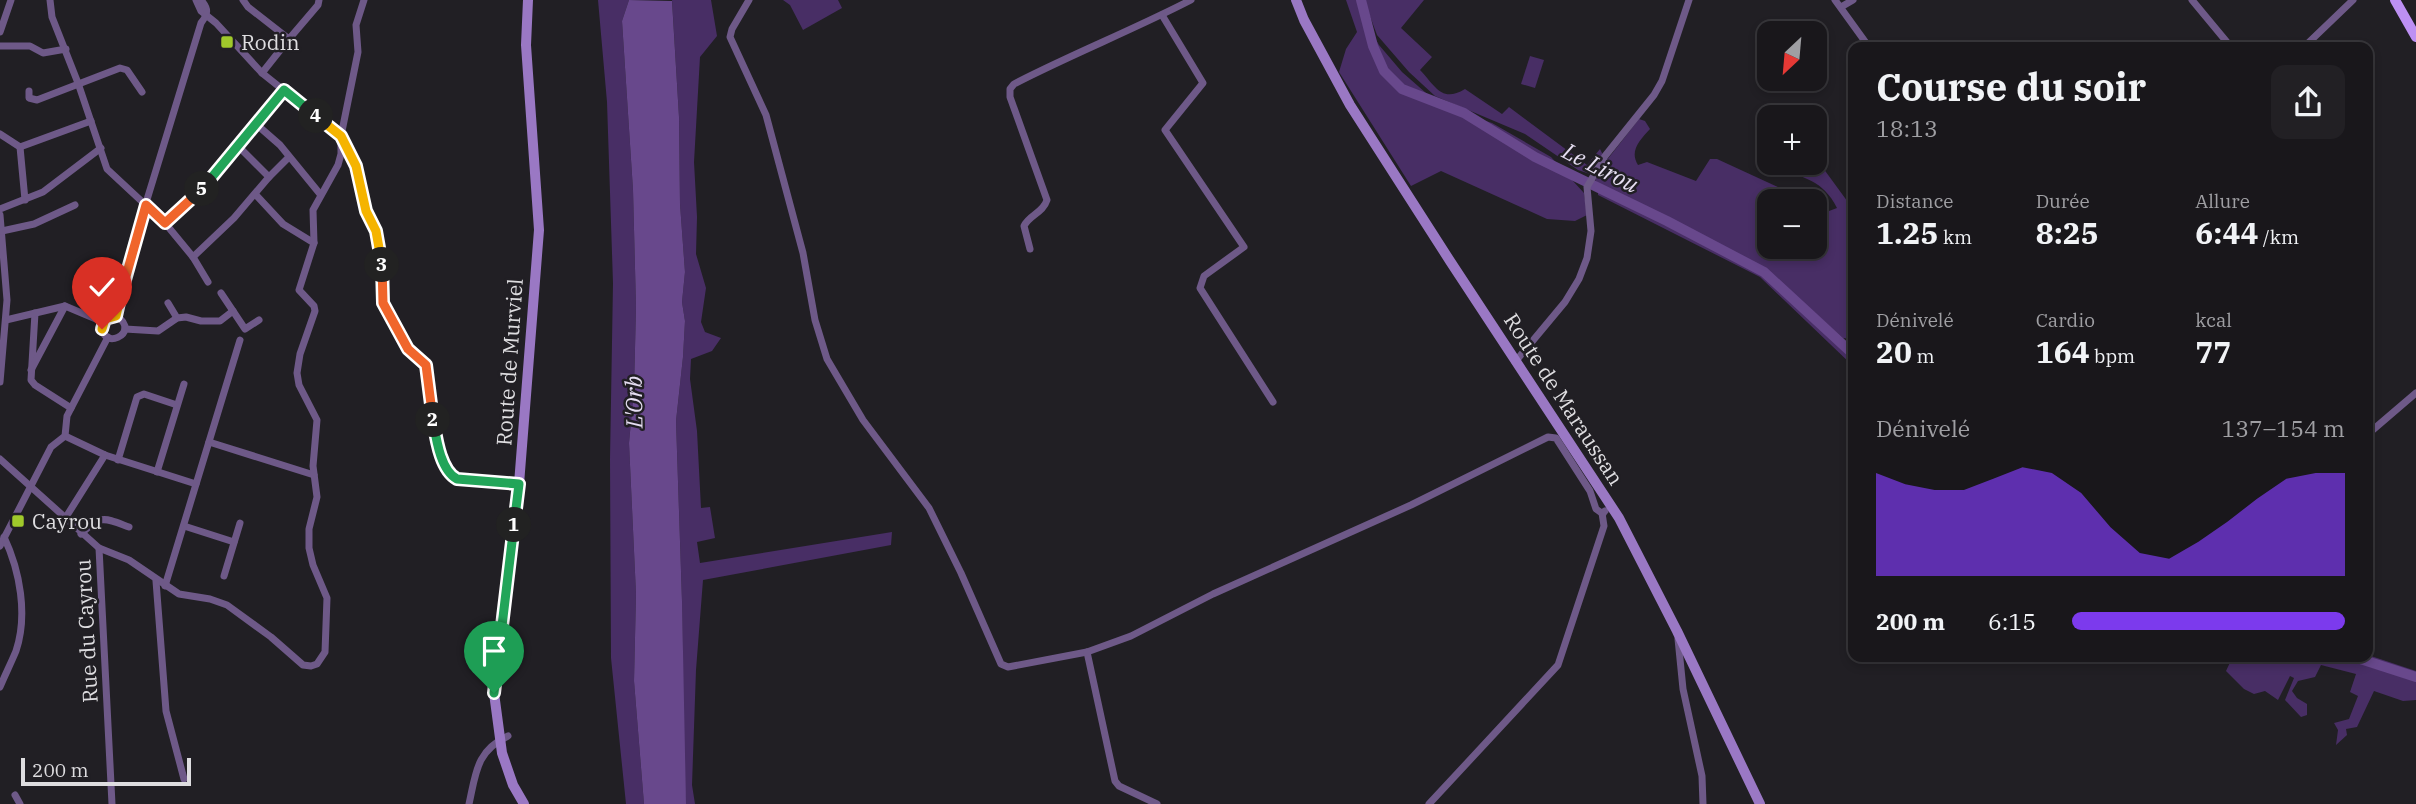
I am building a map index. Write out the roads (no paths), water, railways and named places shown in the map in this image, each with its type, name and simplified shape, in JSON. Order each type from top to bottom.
[{"type":"main road","name":"Route de Murviel","points":[[524,804],[506,767],[494,693],[519,484],[539,230],[526,45],[528,0]]},
{"type":"main road","name":"Route de Maraussan","points":[[1298,0],[1310,30],[1357,116],[1612,508],[1677,631],[1760,804]]},
{"type":"main road","points":[[2395,0],[2416,37]]},
{"type":"street","points":[[0,32],[11,0]]},
{"type":"street","points":[[50,0],[52,17],[66,49],[107,169],[165,223],[193,257],[208,282]]},
{"type":"street","points":[[243,0],[248,7],[289,39]]},
{"type":"street","points":[[262,73],[319,0]]},
{"type":"street","points":[[99,548],[128,560],[179,594],[228,605],[303,665],[311,667],[317,664],[325,652],[327,598],[309,548],[309,529],[317,497],[314,475],[317,420],[299,385],[296,373],[315,311],[314,306],[299,290],[314,243],[312,217],[320,194],[338,165],[341,154],[341,136],[358,52],[356,25],[364,0]]},
{"type":"street","points":[[749,0],[730,37],[766,115],[803,253],[815,320],[827,359],[863,420],[929,508],[1001,664],[1008,667],[1087,652],[1131,636],[1213,594],[1410,505],[1548,437],[1556,438],[1590,491],[1596,509],[1603,514],[1604,526],[1558,664],[1429,804]]},
{"type":"street","points":[[1031,249],[1024,226],[1045,207],[1047,200],[1010,97],[1010,89],[1014,84],[1063,58],[1191,0]]},
{"type":"street","points":[[1515,362],[1565,302],[1579,279],[1587,258],[1591,231],[1587,187],[1605,156],[1654,95],[1662,81],[1689,0]]},
{"type":"street","points":[[1835,0],[1866,42]]},
{"type":"street","points":[[1841,7],[1853,0]]},
{"type":"street","points":[[2192,0],[2227,42]]},
{"type":"street","points":[[2309,42],[2353,0]]},
{"type":"street","points":[[201,1],[206,17],[216,23],[262,73],[341,136],[356,166],[366,211],[376,231],[382,259],[383,303],[408,349],[426,365],[435,436],[451,476],[457,479],[519,484]]},
{"type":"street","points":[[201,1],[206,17]]},
{"type":"street","points":[[1162,15],[1203,83],[1165,130],[1244,247],[1204,276],[1200,288],[1273,402]]},
{"type":"street","points":[[116,316],[146,205],[201,23],[206,17]]},
{"type":"street","points":[[0,46],[30,46],[43,53],[66,49]]},
{"type":"street","points":[[29,91],[29,98],[37,100],[120,68],[127,70],[142,92]]},
{"type":"street","points":[[165,223],[203,189],[284,90]]},
{"type":"street","points":[[20,147],[91,121]]},
{"type":"street","points":[[256,124],[280,145],[320,194]]},
{"type":"street","points":[[0,134],[20,147]]},
{"type":"street","points":[[239,146],[269,177]]},
{"type":"street","points":[[20,147],[25,200]]},
{"type":"street","points":[[0,209],[48,189],[101,148]]},
{"type":"street","points":[[193,257],[289,157]]},
{"type":"street","points":[[255,194],[283,224],[314,243]]},
{"type":"street","points":[[2,231],[34,224],[75,205]]},
{"type":"street","points":[[0,215],[4,317],[0,382]]},
{"type":"street","points":[[220,293],[245,329],[259,320]]},
{"type":"street","points":[[168,303],[177,318]]},
{"type":"street","points":[[4,317],[65,306],[103,322]]},
{"type":"street","points":[[31,370],[65,306]]},
{"type":"street","points":[[125,330],[158,331],[177,318],[186,317],[201,321],[220,321],[233,311]]},
{"type":"street","points":[[35,313],[31,380],[71,408]]},
{"type":"street","points":[[116,316],[124,323],[125,330],[118,338],[108,337],[102,329],[103,322],[108,317],[116,316]]},
{"type":"street","points":[[0,545],[51,447],[65,436],[66,419],[108,337]]},
{"type":"street","points":[[164,586],[240,340]]},
{"type":"street","points":[[156,472],[184,384]]},
{"type":"street","points":[[2373,430],[2416,393]]},
{"type":"street","points":[[118,460],[136,397],[144,394],[177,405]]},
{"type":"street","points":[[65,436],[118,460],[197,484]]},
{"type":"street","points":[[209,442],[314,475]]},
{"type":"street","points":[[66,517],[105,455]]},
{"type":"street","name":"Rue du Cayrou","points":[[0,459],[99,548],[112,804]]},
{"type":"street","points":[[1603,514],[1612,508]]},
{"type":"street","points":[[81,534],[98,519],[129,527]]},
{"type":"street","points":[[223,576],[240,523]]},
{"type":"street","points":[[184,526],[234,542]]},
{"type":"street","points":[[0,687],[16,650],[21,628],[20,590],[12,556],[4,537]]},
{"type":"street","points":[[0,553],[12,556]]},
{"type":"street","points":[[156,581],[163,696],[184,779]]},
{"type":"street","points":[[1677,631],[1683,689],[1702,776],[1703,804]]},
{"type":"street","points":[[1087,652],[1115,781],[1119,786],[1157,804]]},
{"type":"street","points":[[469,804],[480,760],[485,751],[503,738]]},
{"type":"street","points":[[15,795],[20,804]]},
{"type":"water","name":"L'Orb","points":[[629,0],[672,1],[685,272],[682,302],[685,321],[683,357],[676,421],[686,804],[644,804],[634,681],[636,594],[629,443],[634,389],[636,307],[633,190],[622,21]]},
{"type":"waterway","name":"Le Lirou","points":[[1361,0],[1373,46],[1384,71],[1402,89],[1464,113],[1535,157],[1764,272],[1848,349]]},
{"type":"waterway","name":"Le Lirou","points":[[2370,662],[2416,677]]},
{"type":"place","name":"Rodin","points":[[227,42]]},
{"type":"place","name":"Cayrou","points":[[18,521]]}]
